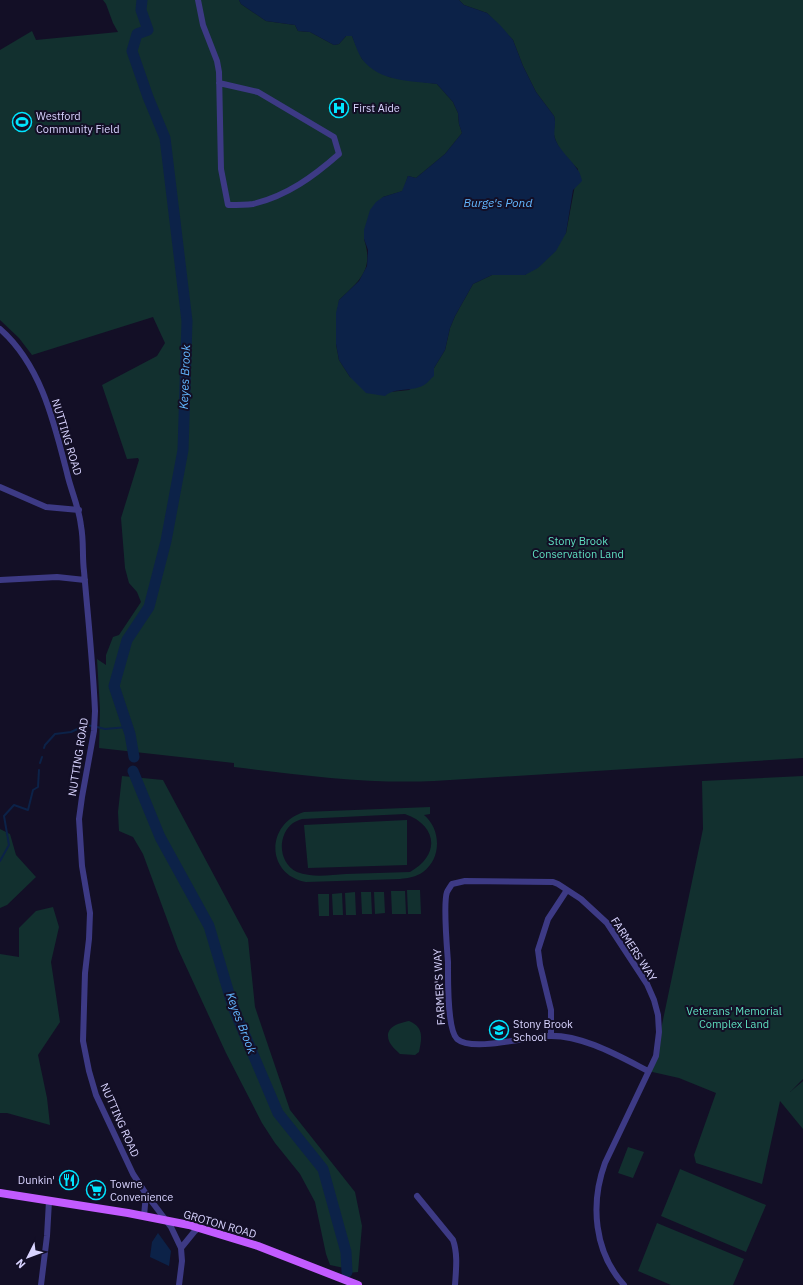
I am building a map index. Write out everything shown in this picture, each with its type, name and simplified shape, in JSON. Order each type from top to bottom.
[{"type":"main road","name":"GROTON ROAD","points":[[0,1193],[144,1216],[200,1227],[258,1246],[358,1285]]},
{"type":"street","points":[[198,0],[203,25],[217,61],[221,170],[228,204],[254,204],[282,194],[318,172],[339,154],[334,137],[258,92],[219,83]]},
{"type":"street","name":"NUTTING ROAD","points":[[0,329],[21,351],[42,390],[63,453],[67,473],[78,510],[83,541],[95,711],[94,731],[79,819],[82,866],[90,913],[85,973],[84,1041],[89,1071],[96,1095],[133,1174],[165,1220],[181,1248]]},
{"type":"street","points":[[0,488],[46,507],[78,510]]},
{"type":"street","points":[[0,580],[57,577],[85,580]]},
{"type":"street","name":"FARMERS WAY","points":[[446,893],[452,884],[466,881],[552,882],[581,898],[607,923],[650,991],[658,1015],[659,1032],[656,1056],[648,1071]]},
{"type":"street","points":[[551,1036],[551,1010],[540,965],[538,950],[548,919],[567,890]]},
{"type":"street","name":"FARMER'S WAY","points":[[446,893],[449,1000],[452,1030],[458,1039],[469,1045],[551,1036],[567,1037],[624,1058],[648,1071]]},
{"type":"street","points":[[624,1285],[619,1280],[606,1257],[599,1237],[596,1214],[598,1188],[605,1164],[648,1071]]},
{"type":"street","points":[[144,1216],[146,1194]]},
{"type":"street","points":[[417,1196],[453,1240],[456,1260],[454,1285]]},
{"type":"street","points":[[41,1285],[47,1236],[49,1201]]},
{"type":"street","points":[[180,1285],[182,1261],[181,1248],[200,1227]]},
{"type":"green space","name":"Stony Brook Conservation Land","points":[[103,0],[239,0],[241,4],[266,21],[295,25],[298,31],[310,32],[334,45],[339,44],[346,36],[352,36],[362,59],[389,77],[437,84],[453,102],[458,113],[462,133],[445,154],[416,178],[408,176],[403,191],[383,197],[364,239],[367,250],[366,267],[359,280],[339,300],[336,344],[339,360],[350,377],[390,392],[409,390],[434,368],[445,350],[450,328],[455,316],[473,284],[492,275],[525,275],[566,233],[578,169],[558,145],[554,135],[554,116],[536,92],[523,66],[513,40],[487,13],[464,5],[459,0],[803,0],[803,758],[409,782],[309,776],[234,767],[234,763],[99,748],[100,710],[97,659],[106,665],[106,655],[113,637],[119,635],[141,602],[137,592],[129,583],[125,568],[121,518],[139,460],[138,458],[127,459],[102,385],[157,356],[165,343],[153,317],[32,355],[19,338],[0,320],[0,50],[32,31],[36,40],[118,32]]},
{"type":"green space","name":"Keyes Brook","points":[[122,776],[163,780],[248,939],[255,1007],[290,1110],[355,1192],[362,1226],[358,1272],[348,1273],[344,1268],[330,1265],[326,1254],[315,1202],[300,1174],[275,1143],[262,1123],[226,1053],[178,949],[143,854],[133,837],[119,831],[118,812]]},
{"type":"green space","name":"Veterans' Memorial Complex Land","points":[[803,776],[803,1079],[790,1092],[803,1081],[803,1129],[780,1101],[762,1184],[696,1163],[694,1155],[716,1093],[679,1078],[648,1071],[655,1058],[703,829],[702,781]]},
{"type":"green space","points":[[430,807],[430,814],[424,815],[430,821],[436,835],[437,844],[434,859],[423,872],[412,877],[400,879],[306,882],[293,877],[283,870],[275,849],[277,838],[282,827],[291,818],[304,812]],"holes":[[[405,814],[424,825],[429,833],[431,841],[427,857],[420,865],[410,872],[321,876],[309,875],[297,872],[291,868],[283,856],[282,841],[284,834],[293,823],[302,819]]]},
{"type":"green space","points":[[407,820],[407,865],[308,868],[304,825]]},
{"type":"green space","points":[[0,829],[10,834],[16,855],[36,877],[7,905],[0,908]]},
{"type":"green space","points":[[407,890],[420,890],[421,914],[408,914]]},
{"type":"green space","points":[[391,891],[405,891],[406,914],[392,914]]},
{"type":"green space","points":[[355,892],[356,915],[346,915],[345,893]]},
{"type":"green space","points":[[361,892],[371,892],[372,914],[362,914]]},
{"type":"green space","points":[[374,892],[384,892],[385,913],[375,914]]},
{"type":"green space","points":[[342,893],[343,915],[333,915],[332,894]]},
{"type":"green space","points":[[318,894],[329,894],[329,916],[319,916]]},
{"type":"green space","points":[[53,907],[59,927],[51,962],[60,1022],[38,1055],[47,1098],[50,1125],[7,1113],[0,1113],[0,954],[19,957],[19,928],[36,911]]},
{"type":"green space","points":[[409,1021],[417,1026],[421,1034],[419,1052],[415,1055],[400,1054],[391,1045],[388,1036],[390,1029],[393,1026]]},
{"type":"green space","points":[[628,1147],[644,1152],[633,1178],[618,1173]]},
{"type":"green space","points":[[680,1169],[766,1205],[746,1252],[661,1216]]},
{"type":"green space","points":[[657,1223],[744,1259],[733,1285],[671,1285],[638,1271]]},
{"type":"water","name":"Burge's Pond","points":[[239,0],[459,0],[464,5],[487,13],[513,40],[523,66],[536,92],[554,116],[554,135],[556,141],[578,170],[582,181],[573,190],[566,233],[556,251],[538,268],[525,275],[492,275],[473,284],[455,316],[450,328],[445,350],[434,368],[434,376],[420,387],[394,391],[385,396],[366,393],[350,377],[339,360],[336,344],[336,313],[339,300],[359,281],[367,266],[368,250],[364,239],[364,230],[370,210],[376,202],[383,197],[402,191],[408,176],[416,178],[445,154],[462,133],[458,113],[453,102],[437,84],[396,79],[377,72],[369,67],[362,59],[352,36],[346,36],[339,44],[334,45],[310,32],[298,31],[295,25],[266,21],[241,4]]},
{"type":"water","points":[[158,1233],[171,1251],[169,1266],[150,1257],[152,1242]]},
{"type":"waterway","name":"Keyes Brook","points":[[134,757],[130,734],[114,686],[127,640],[149,607],[166,541],[183,450],[187,321],[165,138],[148,97],[132,51],[137,34],[148,30],[141,10],[142,0]]},
{"type":"waterway","points":[[44,748],[55,734],[71,732],[86,725],[92,726]]},
{"type":"waterway","points":[[97,727],[105,729],[128,727]]},
{"type":"waterway","points":[[40,763],[42,757]]},
{"type":"waterway","points":[[0,861],[9,845],[4,816],[14,805],[28,810],[33,790],[38,787],[39,770]]},
{"type":"waterway","name":"Keyes Brook","points":[[133,771],[160,837],[209,926],[233,1007],[278,1113],[323,1169],[346,1252],[347,1272]]},
{"type":"place","name":"First Aide","points":[[339,108]]},
{"type":"place","name":"Westford Community Field","points":[[22,122]]},
{"type":"place","name":"Stony Brook School","points":[[499,1030]]},
{"type":"place","name":"Dunkin'","points":[[69,1180]]},
{"type":"place","name":"Towne Convenience","points":[[96,1190]]}]
